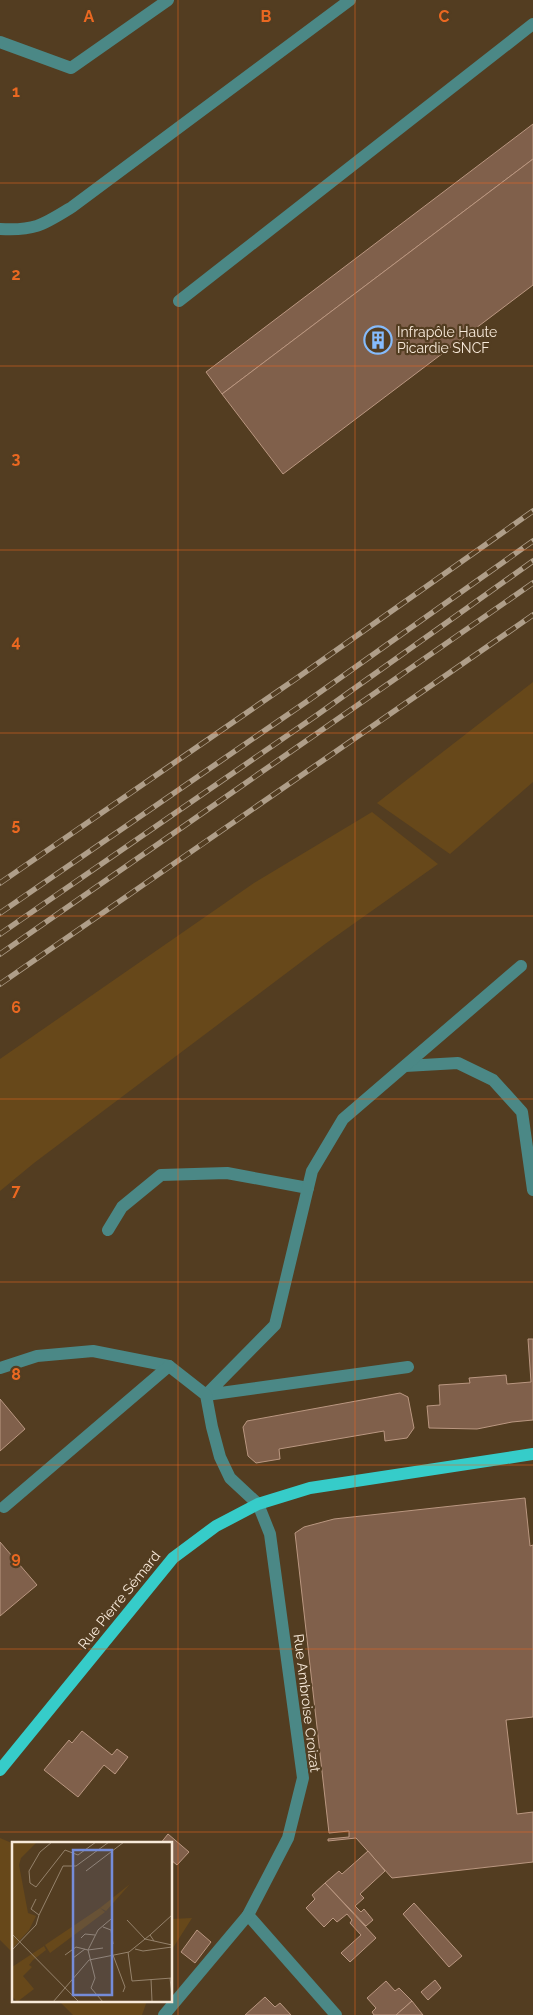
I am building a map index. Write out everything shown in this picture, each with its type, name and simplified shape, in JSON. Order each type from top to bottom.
[{"type":"main road","name":"Rue Pierre Sémard","points":[[0,1770],[173,1558],[216,1526],[258,1504],[310,1488],[533,1454]]},
{"type":"street","points":[[0,42],[71,68],[168,0]]},
{"type":"street","points":[[0,229],[24,230],[37,226],[72,207],[350,0]]},
{"type":"street","points":[[179,301],[533,24]]},
{"type":"street","points":[[206,1395],[275,1325],[312,1171],[343,1119],[521,966]]},
{"type":"street","points":[[404,1066],[458,1063],[493,1080],[522,1112],[533,1190]]},
{"type":"street","points":[[108,1230],[122,1207],[161,1175],[227,1173],[308,1188]]},
{"type":"street","points":[[0,1368],[37,1356],[93,1351],[169,1366],[206,1395],[220,1457],[230,1478],[258,1504]]},
{"type":"street","points":[[4,1507],[169,1366]]},
{"type":"street","points":[[206,1395],[408,1367]]},
{"type":"street","name":"Rue Ambroise Croizat","points":[[164,2015],[248,1915],[288,1838],[303,1778],[270,1534],[258,1504]]},
{"type":"street","points":[[248,1915],[336,2015]]},
{"type":"shaded area","points":[[533,682],[533,782],[450,854],[377,803]]},
{"type":"shaded area","points":[[372,812],[438,864],[325,944],[34,1163],[0,1191],[0,1059],[254,883]]},
{"type":"shaded area","points":[[0,1838],[12,1843],[12,1952],[0,1940]]},
{"type":"shaded area","points":[[192,1918],[172,1949],[172,1919]]},
{"type":"shaded area","points":[[60,2002],[147,2002],[142,2015],[73,2015]]},
{"type":"building","points":[[533,124],[533,159],[222,394],[206,372]]},
{"type":"building","name":"Infrapôle Haute Picardie SNCF","points":[[533,159],[533,285],[283,474],[222,394]]},
{"type":"building","points":[[528,1339],[533,1339],[533,1420],[477,1429],[429,1428],[427,1406],[440,1405],[439,1385],[470,1383],[469,1378],[506,1375],[507,1384],[531,1382]]},
{"type":"building","points":[[400,1393],[408,1397],[414,1428],[407,1438],[385,1441],[384,1431],[279,1449],[280,1459],[256,1463],[248,1456],[243,1427],[247,1421]]},
{"type":"building","points":[[0,1399],[25,1429],[0,1451]]},
{"type":"building","points":[[525,1498],[530,1546],[533,1545],[533,1717],[506,1720],[517,1814],[533,1812],[533,1862],[392,1878],[356,1838],[328,1841],[328,1839],[349,1837],[349,1831],[329,1833],[295,1533],[304,1527],[334,1519]]},
{"type":"building","points":[[0,1542],[37,1585],[0,1616]]},
{"type":"building","points":[[82,1731],[112,1755],[117,1749],[128,1757],[115,1774],[104,1765],[78,1797],[44,1770],[69,1740],[72,1743]]},
{"type":"building","points":[[168,1834],[189,1852],[177,1865],[172,1861],[172,1842],[162,1842]]},
{"type":"building","points":[[368,1851],[385,1871],[360,1894],[364,1898],[355,1906],[361,1912],[364,1909],[373,1920],[366,1926],[325,1883],[339,1871],[342,1874]]},
{"type":"building","points":[[325,1883],[376,1938],[350,1962],[341,1953],[361,1935],[350,1923],[352,1920],[347,1914],[337,1922],[333,1918],[324,1927],[306,1908],[315,1899],[312,1895]]},
{"type":"building","points":[[414,1903],[462,1956],[449,1967],[403,1914]]},
{"type":"building","points":[[197,1930],[211,1942],[195,1963],[181,1952]]},
{"type":"building","points":[[435,1980],[441,1988],[428,2000],[421,1992]]},
{"type":"building","points":[[386,1981],[395,1991],[399,1988],[412,2001],[396,2015],[374,2015],[372,2012],[376,2008],[367,1998]]},
{"type":"building","points":[[265,1997],[275,2007],[280,2003],[291,2015],[245,2015]]},
{"type":"building","points":[[412,2001],[423,2015],[396,2015]]},
{"type":"railway","points":[[0,883],[297,678],[533,511]]},
{"type":"railway","points":[[0,913],[309,700],[533,541]]},
{"type":"railway","points":[[0,934],[317,715],[533,561]]},
{"type":"railway","points":[[0,954],[533,583]]},
{"type":"railway","points":[[0,984],[533,615]]},
{"type":"place","name":"Infrapôle Haute Picardie SNCF","points":[[378,340]]}]
